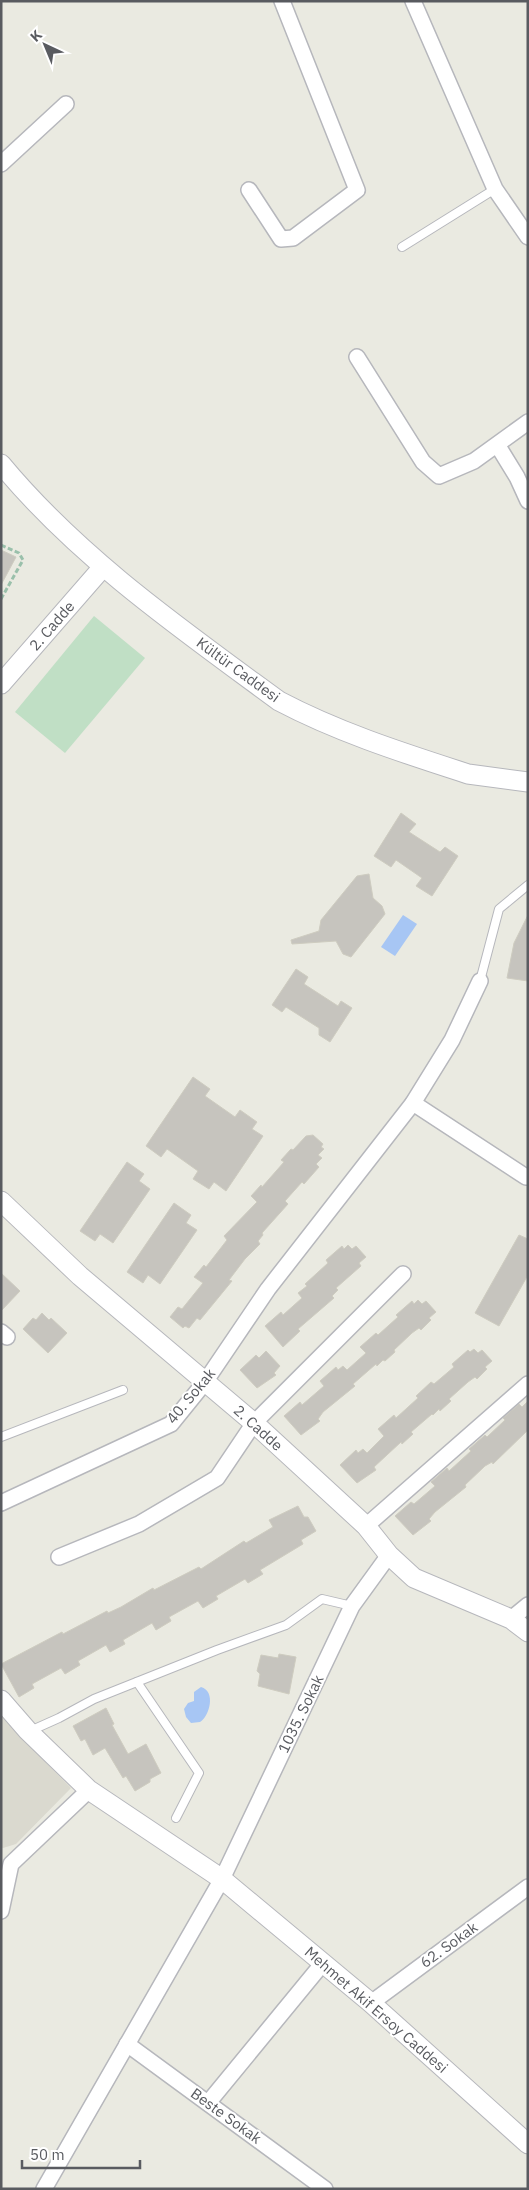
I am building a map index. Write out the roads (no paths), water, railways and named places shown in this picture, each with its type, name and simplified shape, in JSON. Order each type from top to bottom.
[{"type":"street","points":[[249,190],[281,238],[293,238],[357,190],[282,1]]},
{"type":"street","points":[[413,1],[495,189],[528,237]]},
{"type":"street","points":[[1,164],[66,104]]},
{"type":"street","points":[[357,357],[422,462],[439,476],[474,461],[498,446],[528,422]]},
{"type":"street","points":[[498,446],[517,477],[528,501]]},
{"type":"street","name":"Kültür Caddesi","points":[[1,464],[23,490],[103,567],[279,701],[310,717],[364,740],[468,774],[528,782]]},
{"type":"street","name":"2. Cadde","points":[[1,684],[103,567]]},
{"type":"street","name":"40. Sokak","points":[[1,1502],[171,1424],[205,1382],[268,1289],[413,1103],[452,1040],[480,981]]},
{"type":"street","points":[[413,1103],[526,1177]]},
{"type":"street","name":"2. Cadde","points":[[1,1201],[80,1276],[254,1423],[366,1526],[389,1555],[414,1578],[511,1619],[528,1632]]},
{"type":"street","points":[[59,1556],[139,1524],[217,1478],[254,1423],[403,1274]]},
{"type":"street","points":[[366,1526],[528,1384]]},
{"type":"street","name":"1035. Sokak","points":[[222,1879],[352,1606],[389,1555]]},
{"type":"street","points":[[511,1619],[528,1605]]},
{"type":"street","name":"Mehmet Akif Ersoy Caddesi","points":[[1,1700],[28,1731],[89,1790],[222,1879],[371,2003],[528,2144]]},
{"type":"street","points":[[1,1911],[6,1860],[89,1790]]},
{"type":"street","points":[[44,2189],[222,1879]]},
{"type":"street","name":"62. Sokak","points":[[371,2003],[528,1887]]},
{"type":"street","points":[[208,2103],[323,1963]]},
{"type":"street","name":"Beste Sokak","points":[[127,2044],[325,2189]]},
{"type":"lane","points":[[402,247],[495,189]]},
{"type":"lane","points":[[480,981],[499,909],[528,885]]},
{"type":"lane","points":[[1,1437],[123,1390]]},
{"type":"lane","points":[[28,1731],[59,1718],[94,1699],[286,1625],[322,1599],[352,1606]]},
{"type":"lane","points":[[137,1682],[199,1772],[176,1818]]},
{"type":"water","points":[[403,915],[417,924],[395,956],[381,947]]},
{"type":"water","points":[[201,1687],[209,1693],[209,1709],[204,1719],[200,1722],[191,1723],[186,1717],[184,1709],[188,1703],[194,1701],[194,1692]]}]
